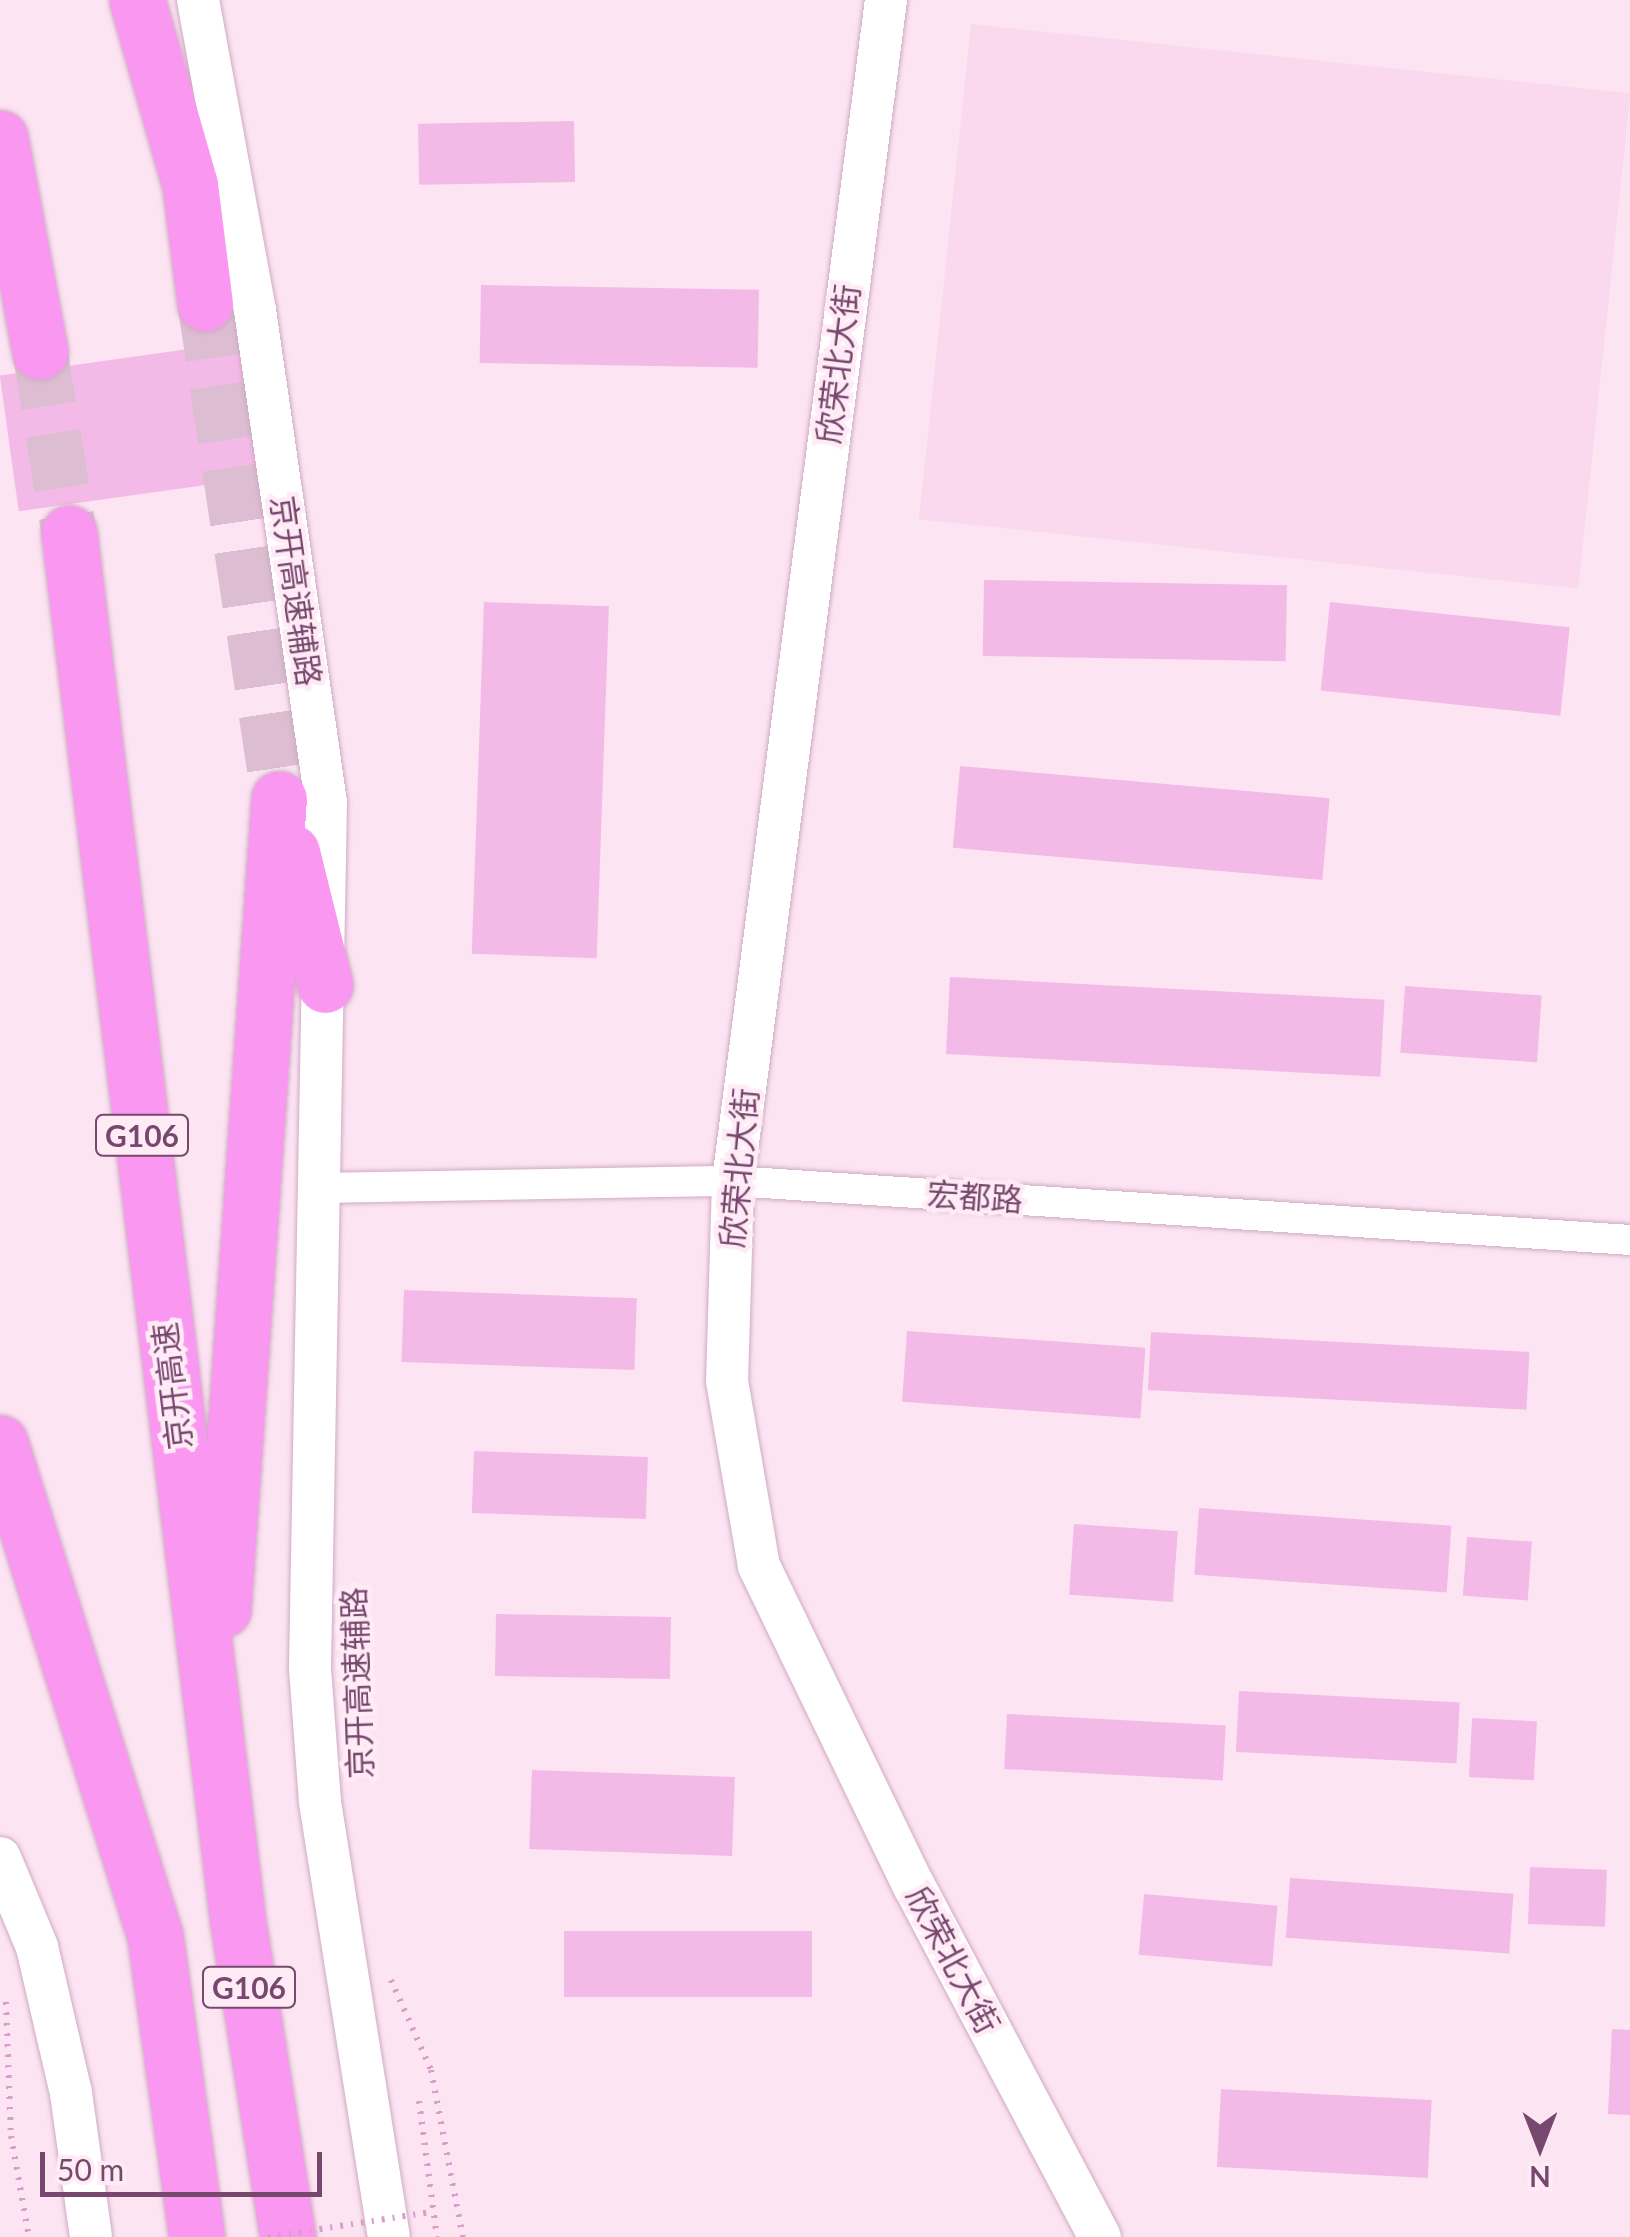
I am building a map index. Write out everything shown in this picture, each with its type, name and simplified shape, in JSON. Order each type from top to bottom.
[{"type":"highway","points":[[137,0],[190,185],[205,303]]},
{"type":"highway","points":[[0,138],[40,351]]},
{"type":"highway","name":"京开高速","points":[[68,533],[215,1736],[288,2237]]},
{"type":"highway","points":[[215,1736],[279,799],[324,985]]},
{"type":"highway","name":"G106","points":[[0,1443],[155,1936],[197,2237]]},
{"type":"main road","name":"京开高速辅路","points":[[198,0],[255,310],[326,802],[310,1669],[320,1802],[388,2237]]},
{"type":"main road","name":"欣荣北大街","points":[[887,8],[733,1181],[728,1382],[760,1566],[914,1886],[1100,2237]]},
{"type":"main road","points":[[0,1858],[37,1947],[71,2092],[91,2237]]},
{"type":"street","name":"宏都路","points":[[320,1188],[733,1181],[1630,1240]]},
{"type":"path","points":[[387,1959],[431,2070],[464,2237]]},
{"type":"path","points":[[6,1998],[12,2136],[29,2237]]},
{"type":"path","points":[[419,2102],[437,2237]]},
{"type":"path","points":[[268,2237],[432,2212]]},
{"type":"shaded area","points":[[971,24],[1630,93],[1578,589],[919,519]]},
{"type":"building","points":[[574,121],[575,182],[419,185],[418,124]]},
{"type":"building","points":[[481,285],[759,290],[758,368],[480,363]]},
{"type":"building","points":[[274,337],[293,473],[19,511],[0,376]]},
{"type":"building","points":[[984,580],[1287,585],[1286,661],[983,656]]},
{"type":"building","points":[[484,602],[609,606],[597,958],[472,954]]},
{"type":"building","points":[[1330,602],[1570,627],[1560,716],[1321,691]]},
{"type":"building","points":[[960,766],[1330,798],[1322,880],[953,848]]},
{"type":"building","points":[[950,977],[1384,1000],[1380,1077],[946,1054]]},
{"type":"building","points":[[1405,986],[1542,996],[1537,1062],[1400,1053]]},
{"type":"building","points":[[404,1290],[637,1298],[634,1370],[401,1362]]},
{"type":"building","points":[[907,1331],[1145,1348],[1140,1418],[902,1402]]},
{"type":"building","points":[[1151,1332],[1529,1352],[1526,1410],[1148,1390]]},
{"type":"building","points":[[474,1451],[648,1457],[646,1519],[472,1513]]},
{"type":"building","points":[[1199,1508],[1451,1526],[1447,1592],[1194,1575]]},
{"type":"building","points":[[1074,1524],[1178,1531],[1173,1602],[1069,1595]]},
{"type":"building","points":[[1467,1537],[1532,1542],[1528,1600],[1463,1596]]},
{"type":"building","points":[[496,1614],[671,1617],[670,1679],[495,1676]]},
{"type":"building","points":[[1239,1691],[1460,1703],[1457,1763],[1236,1752]]},
{"type":"building","points":[[1007,1714],[1226,1725],[1223,1780],[1004,1769]]},
{"type":"building","points":[[1472,1718],[1537,1721],[1534,1780],[1469,1777]]},
{"type":"building","points":[[532,1770],[735,1777],[732,1856],[529,1849]]},
{"type":"building","points":[[1530,1867],[1607,1870],[1605,1927],[1528,1924]]},
{"type":"building","points":[[1290,1878],[1513,1894],[1509,1953],[1286,1938]]},
{"type":"building","points":[[1144,1894],[1277,1906],[1272,1966],[1139,1955]]},
{"type":"building","points":[[564,1931],[812,1931],[812,1997],[564,1997]]},
{"type":"building","points":[[1612,2029],[1630,2030],[1630,2115],[1608,2114]]},
{"type":"building","points":[[1221,2089],[1432,2100],[1428,2178],[1217,2167]]},
{"type":"tunnel","points":[[205,303],[279,799]]},
{"type":"tunnel","points":[[40,351],[69,533]]}]
